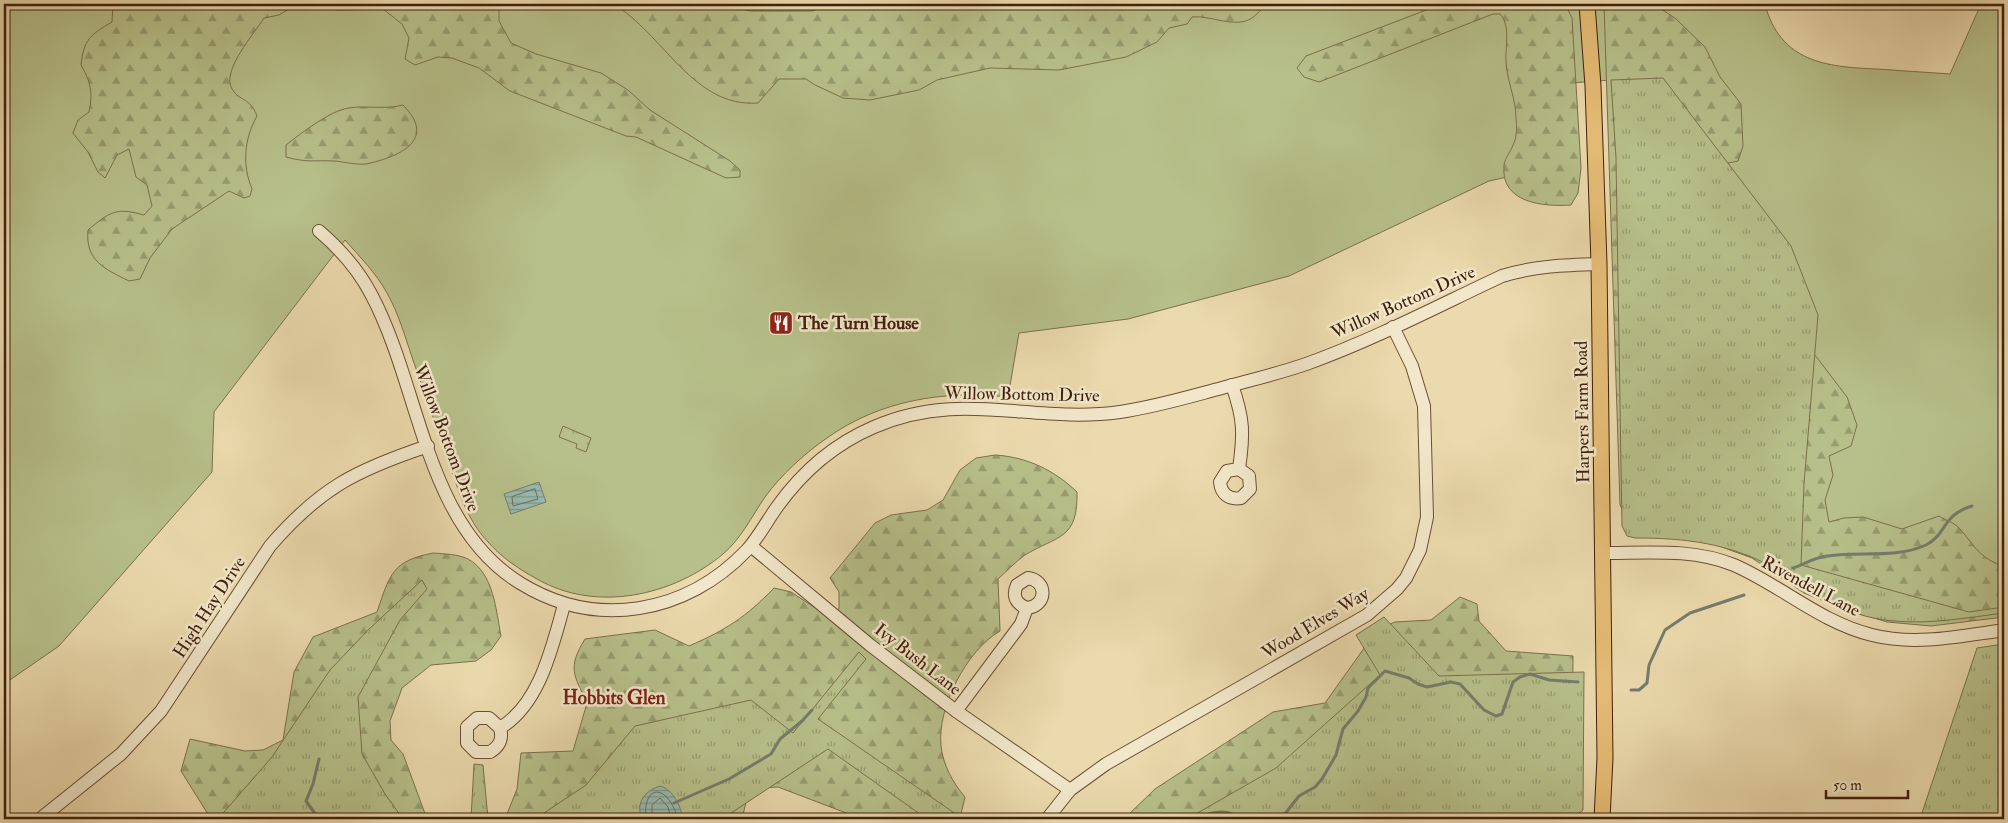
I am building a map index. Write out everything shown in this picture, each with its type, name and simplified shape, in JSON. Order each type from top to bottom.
[{"type":"main road","name":"Harpers Farm Road","points":[[1587,4],[1593,86],[1599,264],[1605,748],[1602,819]]},
{"type":"street","name":"Willow Bottom Drive","points":[[319,231],[344,255],[370,292],[386,328],[428,446],[453,509],[481,552],[501,570],[521,584],[564,605],[620,610],[643,608],[682,596],[718,576],[751,546],[779,504],[808,470],[838,446],[890,420],[931,410],[950,408],[995,408],[1043,415],[1093,415],[1152,406],[1309,363],[1393,327],[1502,276],[1524,269],[1599,264]]},
{"type":"street","name":"Wood Elves Way","points":[[1047,819],[1070,790],[1106,764],[1367,615],[1397,589],[1406,578],[1420,550],[1427,517],[1424,406],[1412,366],[1393,327]]},
{"type":"street","points":[[1232,385],[1242,421],[1239,469]]},
{"type":"street","name":"High Hay Drive","points":[[40,819],[121,754],[161,711],[270,546],[290,523],[313,501],[340,482],[391,458],[428,446]]},
{"type":"street","name":"Ivy Bush Lane","points":[[751,546],[870,644],[956,711],[1070,790]]},
{"type":"street","name":"Rivendell Lane","points":[[1602,553],[1681,552],[1714,558],[1748,572],[1829,619],[1873,636],[1912,640],[2004,630]]},
{"type":"street","points":[[500,728],[517,715],[536,684],[552,645],[564,605]]},
{"type":"street","points":[[956,711],[1021,624],[1027,608]]},
{"type":"green space","points":[[4,4],[1765,4],[1772,23],[1782,38],[1794,50],[1808,58],[1840,66],[1950,74],[1981,4],[2004,4],[2004,607],[1800,565],[1611,80],[1571,83],[1574,162],[1489,181],[1289,276],[1128,319],[1019,333],[1008,397],[961,395],[914,401],[891,406],[847,425],[802,457],[786,473],[771,489],[746,527],[723,554],[703,569],[681,580],[658,589],[633,595],[609,597],[584,595],[560,589],[537,579],[511,563],[493,548],[474,524],[460,494],[402,327],[391,301],[373,272],[345,240],[214,412],[212,472],[59,646],[4,684]]},
{"type":"green space","points":[[113,4],[293,4],[292,7],[279,15],[264,18],[240,53],[231,73],[232,89],[251,106],[257,116],[249,134],[246,152],[247,171],[252,189],[250,196],[244,198],[229,191],[172,229],[150,258],[140,279],[129,281],[105,268],[93,257],[88,241],[88,230],[108,215],[119,211],[144,215],[152,206],[147,185],[136,177],[129,149],[117,155],[105,178],[98,172],[88,152],[73,133],[78,120],[89,112],[90,105],[90,88],[81,65],[84,49],[93,34],[112,22]]},
{"type":"green space","points":[[326,4],[499,4],[499,21],[511,43],[536,54],[601,73],[628,90],[650,110],[730,161],[740,170],[740,177],[726,178],[636,137],[626,136],[510,91],[479,68],[452,58],[438,57],[415,65],[405,59],[409,38],[402,24],[383,9],[336,10]]},
{"type":"green space","points":[[613,4],[721,4],[750,11],[813,11],[828,4],[1266,4],[1254,17],[1245,21],[1231,22],[1192,17],[1187,24],[1169,28],[1157,42],[1126,57],[1059,70],[990,68],[937,80],[919,90],[870,100],[843,98],[806,79],[779,79],[758,103],[735,101],[715,94],[697,82],[648,32]]},
{"type":"green space","points":[[1442,4],[1565,4],[1572,18],[1581,168],[1578,193],[1571,205],[1548,205],[1526,200],[1516,195],[1509,188],[1505,178],[1504,165],[1514,142],[1517,125],[1515,104],[1507,69],[1507,37],[1505,24],[1500,14],[1493,14],[1319,82],[1304,77],[1297,68],[1306,56]]},
{"type":"green space","points":[[1604,4],[1654,4],[1676,19],[1705,47],[1720,77],[1741,104],[1743,146],[1738,161],[1728,163],[1805,342],[1847,397],[1857,425],[1851,446],[1829,456],[1833,475],[1825,500],[1829,522],[1844,518],[1863,517],[1902,529],[1939,516],[1952,523],[1959,528],[1983,555],[2004,567],[2004,617],[1931,626],[1887,622],[1841,608],[1804,593],[1752,558],[1705,541],[1628,521],[1620,505]]},
{"type":"green space","points":[[1663,78],[1791,246],[1818,315],[1804,484],[1801,565],[1969,612],[2004,607],[2004,613],[1951,620],[1917,622],[1882,620],[1841,607],[1774,568],[1740,553],[1689,541],[1627,536],[1622,526],[1616,158],[1611,80]]},
{"type":"green space","points":[[403,105],[413,117],[417,128],[415,137],[410,145],[391,157],[366,164],[354,164],[335,161],[306,161],[286,157],[286,145],[316,123],[334,113],[356,107]]},
{"type":"green space","points":[[563,426],[591,438],[586,452],[576,448],[577,444],[559,437]]},
{"type":"green space","points":[[995,455],[1029,462],[1059,477],[1077,492],[1076,508],[1070,528],[1064,534],[1025,555],[998,579],[1000,631],[976,652],[966,665],[949,697],[941,731],[941,746],[949,773],[965,797],[961,814],[950,819],[862,819],[778,787],[760,788],[747,798],[742,819],[505,819],[517,789],[521,753],[573,751],[587,703],[574,671],[576,657],[585,639],[655,630],[689,646],[735,622],[774,588],[791,592],[823,613],[839,609],[839,592],[830,578],[875,523],[891,515],[927,510],[943,500],[960,470],[976,458]]},
{"type":"green space","points":[[433,553],[464,557],[477,565],[489,583],[501,636],[491,650],[476,661],[431,665],[402,688],[390,721],[391,740],[403,754],[427,819],[211,819],[181,771],[190,739],[245,751],[263,750],[283,740],[294,672],[313,637],[377,612],[385,588],[394,571],[409,560]]},
{"type":"green space","points":[[422,580],[427,589],[400,620],[358,697],[362,754],[385,794],[403,819],[218,819],[272,757],[330,670],[368,630]]},
{"type":"green space","points":[[1460,597],[1477,604],[1479,621],[1506,651],[1573,656],[1572,819],[1451,799],[1416,819],[1124,819],[1155,789],[1273,712],[1325,703],[1377,630],[1395,622],[1431,620]]},
{"type":"green space","points":[[1384,617],[1439,676],[1584,672],[1583,810],[1573,819],[1187,819],[1276,768],[1380,675],[1356,635]]},
{"type":"green space","points":[[2004,644],[2004,819],[1920,819],[1977,648]]},
{"type":"green space","points":[[859,652],[866,659],[818,719],[963,819],[927,819],[828,749],[728,815],[725,819],[535,819],[586,785],[635,726],[751,700],[793,733]]},
{"type":"green space","points":[[474,764],[483,765],[488,819],[471,819]]},
{"type":"water","points":[[539,482],[546,502],[511,514],[504,494]]},
{"type":"water","points":[[661,786],[670,792],[676,800],[683,819],[642,819],[640,808],[643,798],[650,791]]},
{"type":"waterway","points":[[1793,568],[1815,559],[1835,555],[1888,554],[1913,550],[1933,541],[1955,514],[1972,506]]},
{"type":"waterway","points":[[1631,690],[1639,690],[1647,683],[1649,665],[1665,630],[1690,613],[1744,595]]},
{"type":"waterway","points":[[1273,819],[1284,815],[1299,796],[1315,787],[1322,779],[1336,755],[1343,729],[1358,711],[1366,697],[1368,688],[1385,671],[1409,678],[1427,687],[1451,682],[1460,684],[1484,710],[1496,716],[1502,714],[1513,682],[1520,677],[1530,674],[1549,680],[1578,682]]},
{"type":"waterway","points":[[674,803],[729,779],[771,754],[780,739],[812,710]]},
{"type":"waterway","points":[[319,759],[313,784],[306,801],[319,819]]},
{"type":"waterway","points":[[1196,819],[1218,812],[1229,813],[1239,819]]},
{"type":"place","name":"The Turn House","points":[[781,323]]},
{"type":"district","name":"Hobbits Glen","points":[[614,697]]}]
